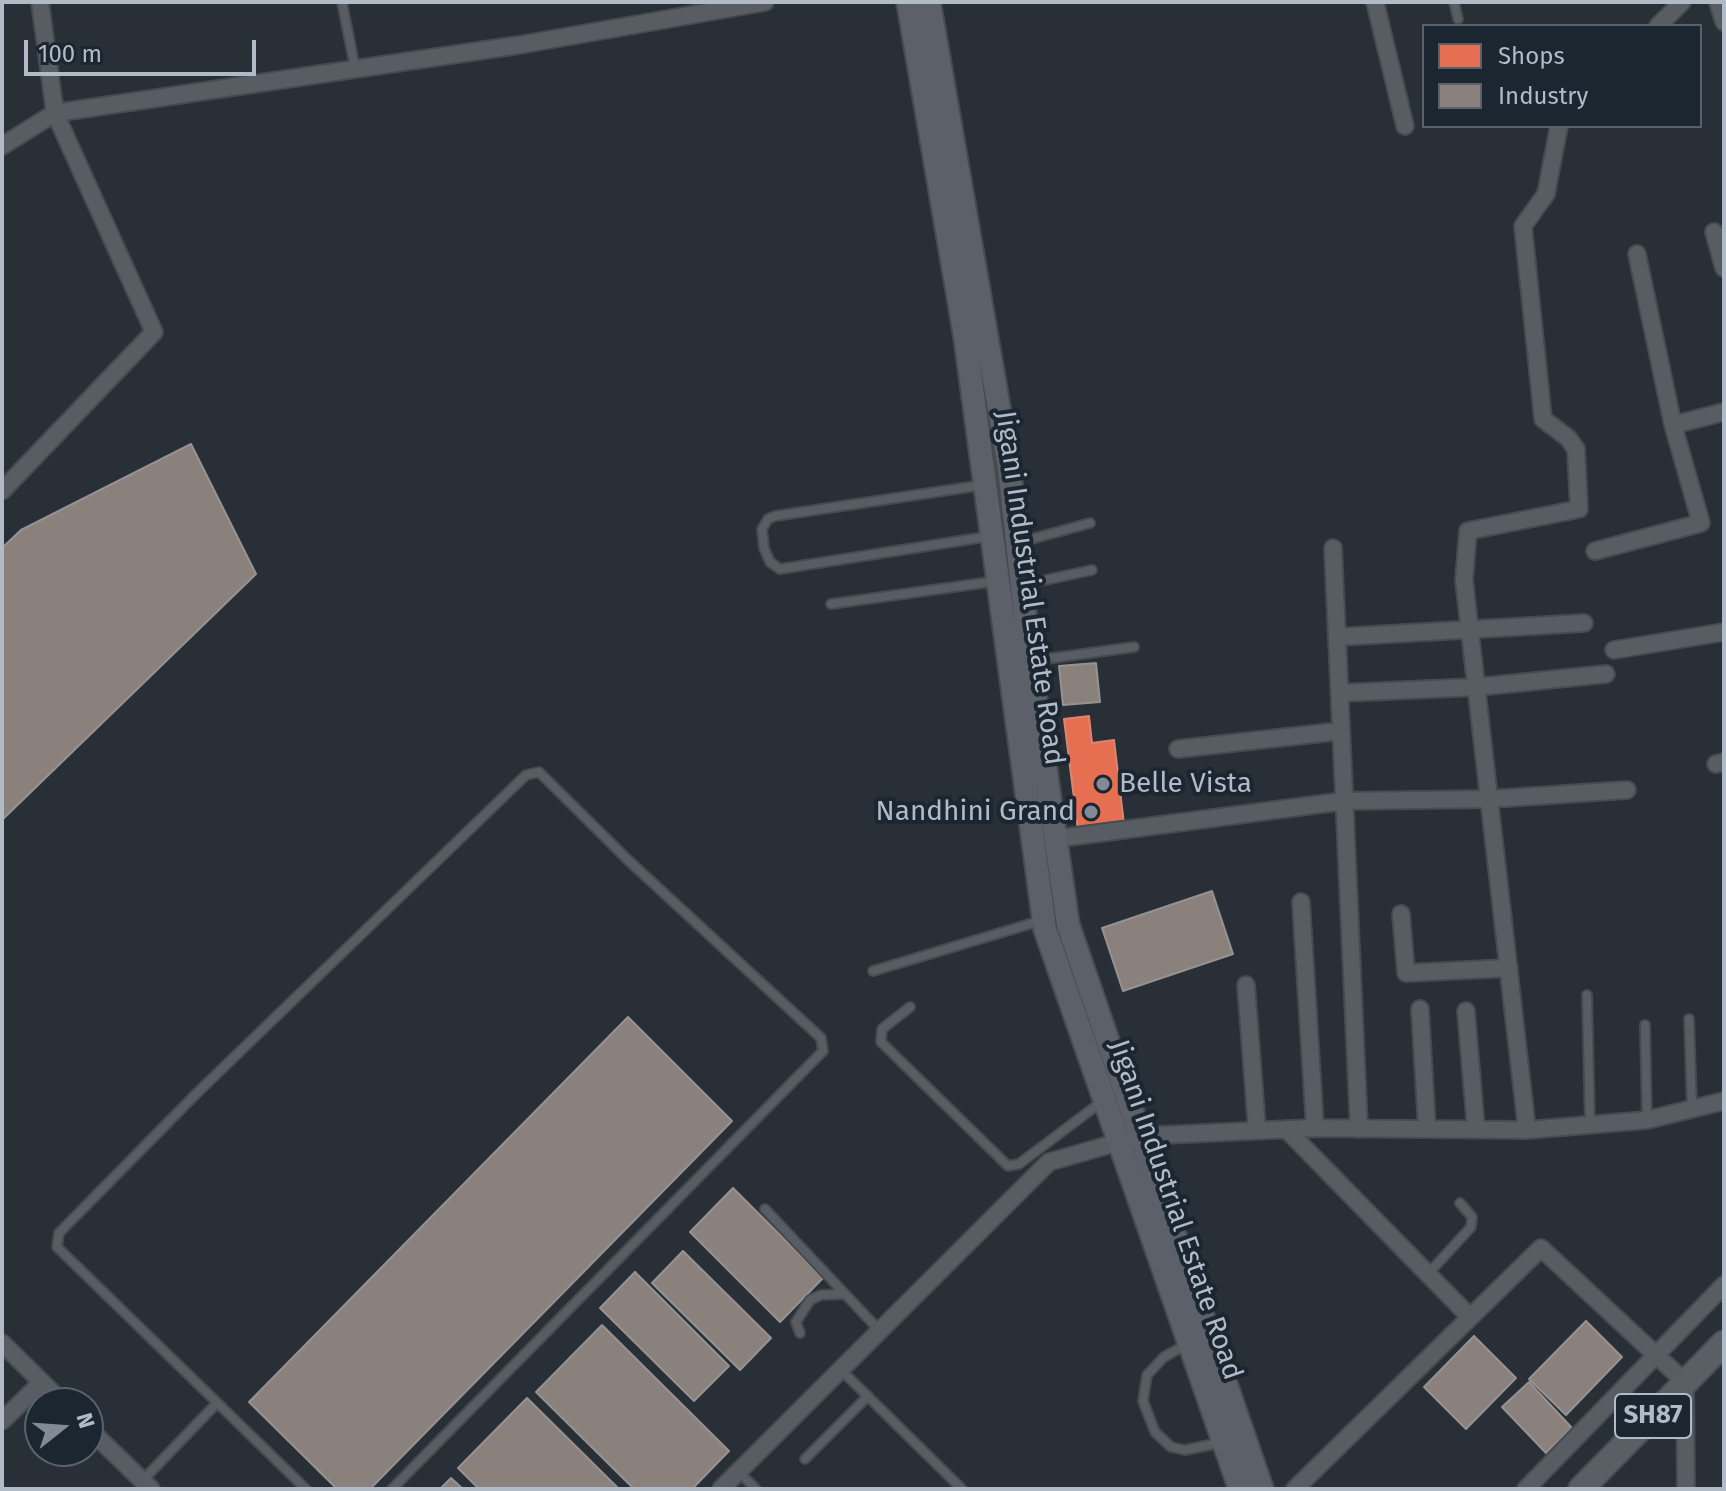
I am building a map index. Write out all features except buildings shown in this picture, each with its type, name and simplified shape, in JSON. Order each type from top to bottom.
[{"type":"main road","name":"Jigani Industrial Estate Road","points":[[908,2],[965,336],[1044,920],[1105,1099],[1130,1139],[1262,1489]]},
{"type":"main road","name":"Jigani Industrial Estate Road","points":[[929,2],[1009,467],[1030,661],[1053,839],[1068,925],[1190,1342],[1240,1489]]},
{"type":"main road","name":"SH87","points":[[1581,1489],[1605,1477],[1685,1382],[1724,1343]]},
{"type":"street","points":[[2,491],[154,332],[55,113],[40,2]]},
{"type":"street","points":[[2,146],[55,113],[519,45],[765,2]]},
{"type":"street","points":[[1375,2],[1405,126]]},
{"type":"street","points":[[1660,24],[1682,2]]},
{"type":"street","points":[[1718,2],[1724,22]]},
{"type":"street","points":[[1527,1130],[1464,580],[1468,531],[1579,509],[1576,449],[1568,438],[1543,419],[1523,226],[1546,194],[1559,128]]},
{"type":"street","points":[[1714,232],[1724,268]]},
{"type":"street","points":[[1595,551],[1701,523],[1673,425],[1637,254]]},
{"type":"street","points":[[1673,425],[1724,412]]},
{"type":"street","points":[[1333,548],[1359,1129]]},
{"type":"street","points":[[1337,637],[1584,623]]},
{"type":"street","points":[[1614,650],[1724,632]]},
{"type":"street","points":[[1340,693],[1477,687],[1606,674]]},
{"type":"street","points":[[1178,749],[1341,731]]},
{"type":"street","points":[[1053,839],[1344,801],[1490,799],[1627,790]]},
{"type":"street","points":[[1301,902],[1315,1128]]},
{"type":"street","points":[[1401,914],[1406,973],[1509,968]]},
{"type":"street","points":[[1246,985],[1257,1129]]},
{"type":"street","points":[[1420,1009],[1427,1129]]},
{"type":"street","points":[[1466,1011],[1476,1129]]},
{"type":"street","points":[[721,1489],[1049,1162],[1130,1139],[1257,1129],[1527,1130],[1647,1120],[1724,1101]]},
{"type":"street","points":[[1286,1129],[1469,1316]]},
{"type":"street","points":[[1295,1489],[1541,1248],[1685,1382],[1686,1489]]},
{"type":"street","points":[[1526,1489],[1724,1285]]},
{"type":"street","points":[[2,1343],[47,1387]]},
{"type":"street","points":[[2,1421],[42,1382]]},
{"type":"street","points":[[104,1444],[146,1485]]},
{"type":"lane","points":[[342,2],[355,68]]},
{"type":"lane","points":[[1454,2],[1458,19]]},
{"type":"lane","points":[[986,484],[775,516],[764,524],[762,537],[770,562],[780,569],[992,536]]},
{"type":"lane","points":[[1017,544],[1090,523]]},
{"type":"lane","points":[[1022,586],[1092,570]]},
{"type":"lane","points":[[831,604],[998,580]]},
{"type":"lane","points":[[1030,661],[1134,647]]},
{"type":"lane","points":[[306,1489],[57,1247],[59,1233],[197,1093],[526,775],[539,772],[628,860],[821,1038],[823,1051],[392,1489]]},
{"type":"lane","points":[[873,971],[1044,920]]},
{"type":"lane","points":[[1587,995],[1590,1125]]},
{"type":"lane","points":[[910,1007],[882,1029],[881,1042],[1008,1166],[1019,1164],[1105,1099]]},
{"type":"lane","points":[[1689,1019],[1692,1109]]},
{"type":"lane","points":[[1645,1025],[1647,1120]]},
{"type":"lane","points":[[1019,1164],[1033,1178]]},
{"type":"lane","points":[[1428,1274],[1471,1227],[1472,1217],[1460,1203]]},
{"type":"lane","points":[[765,1209],[880,1331]]},
{"type":"lane","points":[[800,1333],[796,1322],[810,1300],[821,1295],[845,1294]]},
{"type":"lane","points":[[1190,1342],[1164,1357],[1147,1375],[1143,1401],[1155,1432],[1171,1447],[1185,1450],[1224,1442]]},
{"type":"lane","points":[[841,1370],[962,1489]]},
{"type":"lane","points":[[805,1459],[868,1396]]},
{"type":"lane","points":[[146,1485],[217,1403]]},
{"type":"lane","points":[[739,1471],[756,1489]]},
{"type":"place","name":"Belle Vista","points":[[1103,784]]},
{"type":"place","name":"Nandhini Grand","points":[[1091,812]]}]
